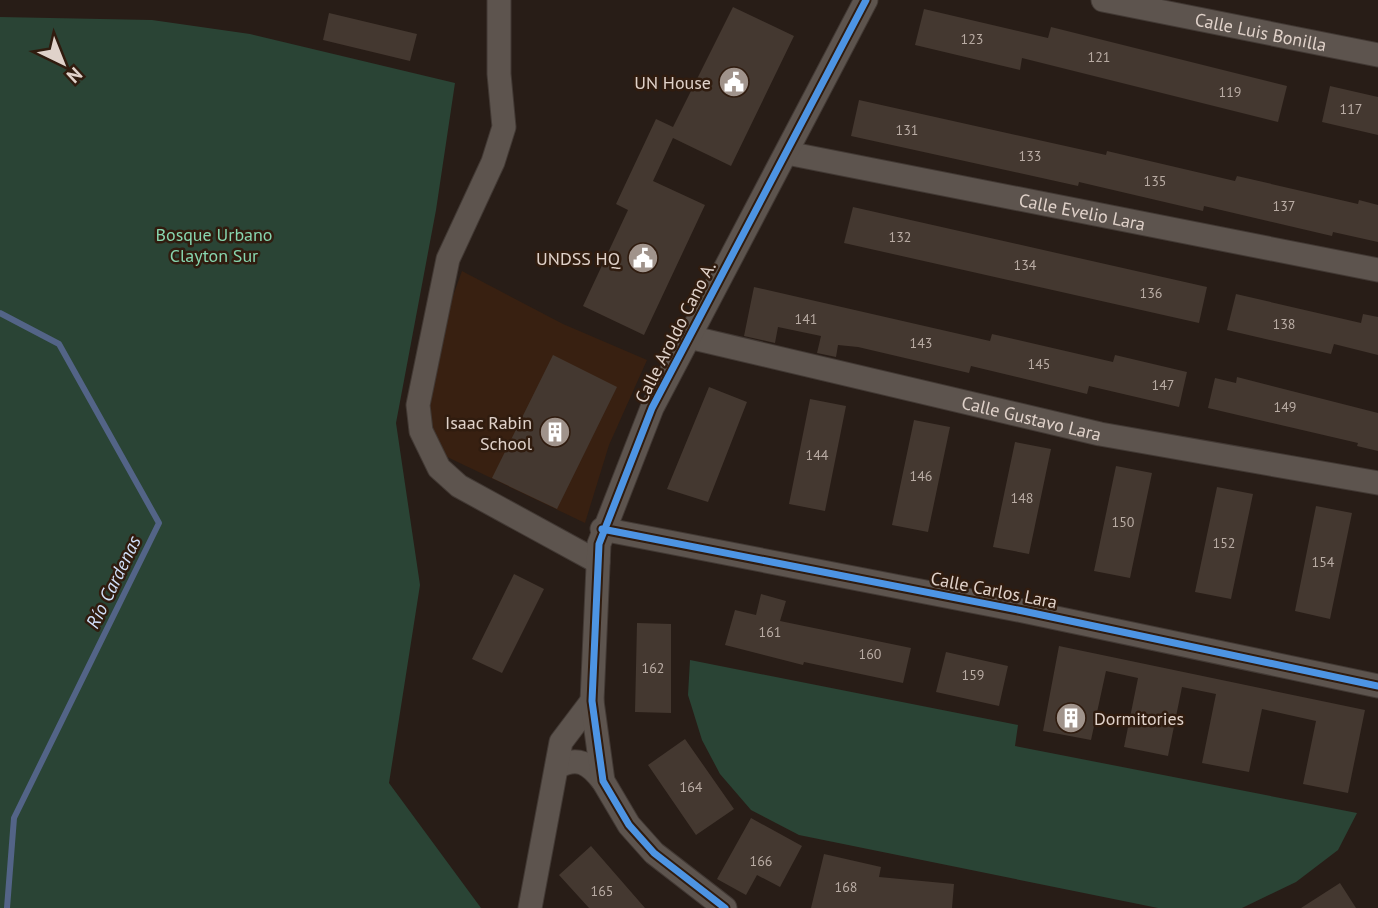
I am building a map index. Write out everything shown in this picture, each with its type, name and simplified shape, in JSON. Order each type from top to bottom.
[{"type":"street","points":[[498,0],[499,74],[504,127],[492,162],[448,260],[418,405],[421,431],[439,468],[459,486],[598,562]]},
{"type":"street","name":"Calle Aroldo Cano A.","points":[[603,781],[592,701],[602,529],[652,408],[866,0]]},
{"type":"street","name":"Calle Luis Bonilla","points":[[1103,0],[1378,55]]},
{"type":"street","name":"Calle Evelio Lara","points":[[787,153],[1378,270]]},
{"type":"street","name":"Calle Gustavo Lara","points":[[689,337],[1100,433],[1378,483]]},
{"type":"street","name":"Calle Carlos Lara","points":[[602,529],[1023,611],[1378,687]]},
{"type":"street","points":[[530,908],[561,743],[592,701]]},
{"type":"street","points":[[557,767],[578,760],[592,766],[622,816],[654,853],[724,908]]},
{"type":"shaded area","points":[[462,271],[563,324],[647,360],[609,445],[585,523],[443,455],[431,431],[427,407],[446,315]]},
{"type":"green space","name":"Bosque Urbano Clayton Sur","points":[[0,17],[152,20],[250,34],[455,83],[436,210],[396,423],[420,585],[389,783],[481,908],[0,908]]},
{"type":"green space","points":[[690,660],[1018,725],[1015,746],[1357,813],[1338,850],[1296,882],[1242,908],[1158,908],[799,835],[751,810],[720,774],[702,740],[688,695]]},
{"type":"building","points":[[733,7],[794,36],[731,166],[673,138],[653,181],[705,205],[644,335],[583,306],[628,210],[616,204],[656,119],[673,127]]},
{"type":"building","points":[[924,9],[1048,38],[1051,27],[1287,86],[1278,122],[1022,58],[1020,70],[915,45]]},
{"type":"building","points":[[329,13],[417,34],[410,61],[323,40]]},
{"type":"building","points":[[1330,86],[1378,97],[1378,135],[1322,122]]},
{"type":"building","points":[[859,100],[1106,155],[1107,151],[1235,181],[1237,176],[1358,204],[1359,200],[1378,205],[1378,242],[1333,232],[1332,236],[1204,206],[1203,211],[1079,182],[1078,186],[851,136]]},
{"type":"building","points":[[853,207],[1207,287],[1199,323],[844,243]]},
{"type":"building","points":[[754,287],[990,341],[992,334],[1113,362],[1115,355],[1187,372],[1179,407],[1089,386],[1087,394],[971,366],[969,373],[858,347],[838,345],[836,357],[817,353],[821,336],[778,327],[775,343],[744,336]]},
{"type":"building","points":[[1236,294],[1361,323],[1363,314],[1378,317],[1378,355],[1334,344],[1331,354],[1227,330]]},
{"type":"building","name":"Isaac Rabin School","points":[[553,355],[617,387],[557,509],[492,478]]},
{"type":"building","points":[[1237,377],[1378,413],[1378,451],[1357,446],[1358,443],[1208,408],[1215,378],[1236,383]]},
{"type":"building","points":[[709,387],[747,402],[708,502],[667,489]]},
{"type":"building","points":[[810,399],[846,406],[825,511],[789,504]]},
{"type":"building","points":[[914,420],[950,427],[928,532],[892,525]]},
{"type":"building","points":[[1015,442],[1051,449],[1029,554],[993,547]]},
{"type":"building","points":[[1116,466],[1152,473],[1130,578],[1094,571]]},
{"type":"building","points":[[1217,487],[1253,494],[1231,599],[1195,592]]},
{"type":"building","points":[[1316,506],[1352,513],[1330,619],[1295,611]]},
{"type":"building","points":[[514,574],[544,589],[502,673],[472,659]]},
{"type":"building","points":[[761,594],[786,601],[780,621],[911,648],[903,683],[804,662],[803,665],[725,645],[735,610],[756,615]]},
{"type":"building","points":[[637,623],[671,624],[671,713],[635,712]]},
{"type":"building","name":"Dormitories","points":[[1059,646],[1365,710],[1348,793],[1303,784],[1316,721],[1262,709],[1249,772],[1202,763],[1216,694],[1182,687],[1168,756],[1124,747],[1138,678],[1106,671],[1091,740],[1043,731]]},
{"type":"building","points":[[946,652],[1008,666],[999,706],[936,692]]},
{"type":"building","points":[[685,739],[734,809],[696,835],[648,765]]},
{"type":"building","points":[[751,818],[802,846],[780,887],[757,875],[746,895],[717,879]]},
{"type":"building","points":[[591,846],[645,908],[589,908],[559,875]]},
{"type":"building","points":[[824,854],[881,867],[879,877],[954,884],[952,908],[811,908]]},
{"type":"building","points":[[1340,883],[1356,908],[1301,908]]},
{"type":"waterway","name":"Río Cardenas","points":[[0,313],[59,344],[159,523],[14,818],[7,908]]},
{"type":"cycle path","points":[[725,908],[654,853],[629,825],[603,781],[592,701],[599,544],[652,408],[866,0]]},
{"type":"cycle path","points":[[602,529],[1023,611],[1378,686]]},
{"type":"place","name":"UN House","points":[[734,82]]},
{"type":"place","name":"UNDSS HQ","points":[[643,258]]},
{"type":"place","name":"Isaac Rabin School","points":[[555,432]]},
{"type":"place","name":"Dormitories","points":[[1071,718]]}]
